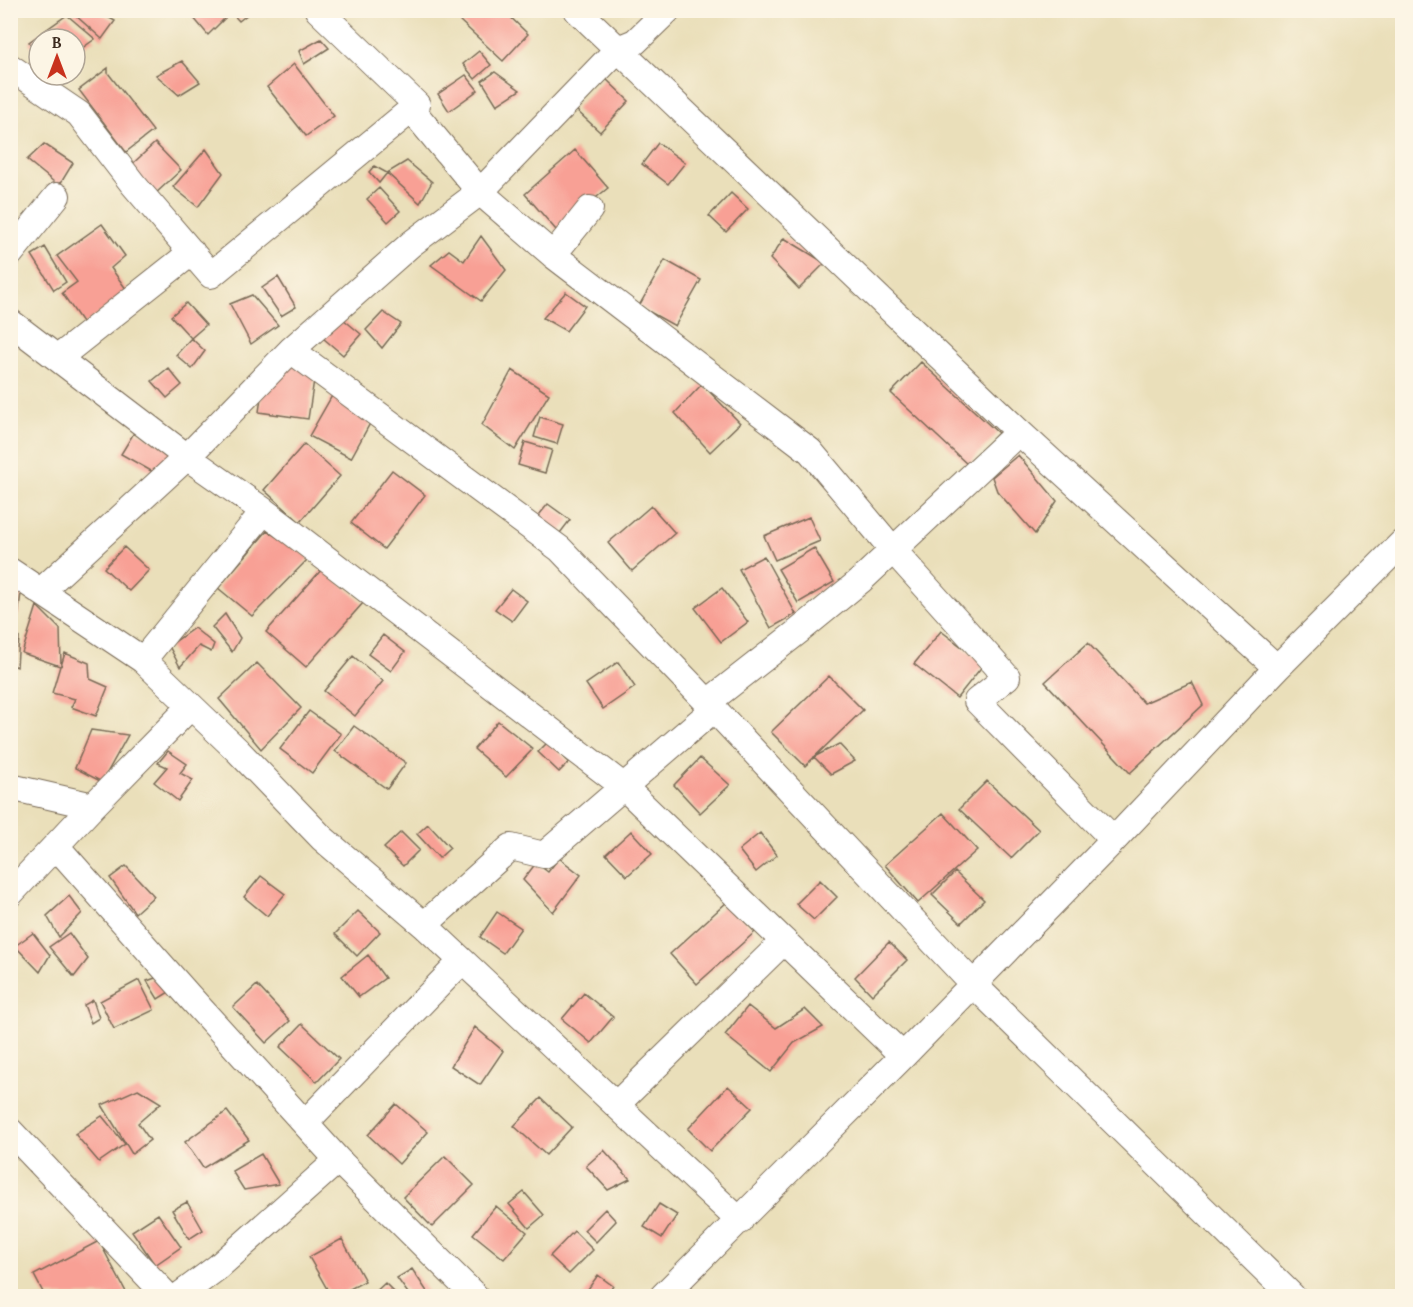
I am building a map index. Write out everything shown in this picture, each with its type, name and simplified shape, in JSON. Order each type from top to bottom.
[{"type":"street","points":[[10,67],[79,114],[133,184],[211,275],[417,105],[318,10]]},
{"type":"street","points":[[577,10],[1019,432],[1277,668]]},
{"type":"street","points":[[41,591],[187,457],[291,350],[411,244],[480,192],[618,49],[635,42],[668,10]]},
{"type":"street","points":[[411,109],[480,192],[552,255],[810,451],[893,550],[1007,677],[977,701],[1114,840]]},
{"type":"street","points":[[10,254],[57,196]]},
{"type":"street","points":[[552,255],[590,209]]},
{"type":"street","points":[[58,358],[192,252]]},
{"type":"street","points":[[10,322],[187,457],[264,511],[623,786],[903,1056]]},
{"type":"street","points":[[291,350],[560,549],[711,705],[973,984],[1292,1296]]},
{"type":"street","points":[[424,925],[511,847],[544,855],[711,705],[860,581],[1019,432]]},
{"type":"street","points":[[143,660],[264,511]]},
{"type":"street","points":[[663,1296],[903,1056],[1114,840],[1277,668],[1402,543]]},
{"type":"street","points":[[10,571],[143,660],[238,751],[322,838],[424,925],[740,1221]]},
{"type":"street","points":[[10,894],[191,706]]},
{"type":"street","points":[[10,787],[93,806]]},
{"type":"street","points":[[56,846],[339,1160],[475,1296]]},
{"type":"street","points":[[616,1105],[784,941]]},
{"type":"street","points":[[305,1123],[462,961]]},
{"type":"street","points":[[10,1131],[167,1296]]},
{"type":"street","points":[[179,1296],[218,1267],[339,1160]]},
{"type":"building","points":[[76,10],[95,10],[115,21],[102,39],[74,14]]},
{"type":"building","points":[[199,10],[222,10],[228,15],[208,35],[193,17]]},
{"type":"building","points":[[229,10],[253,10],[239,21]]},
{"type":"building","points":[[467,10],[503,10],[528,34],[503,61],[459,20]]},
{"type":"building","points":[[67,15],[81,27],[50,27]]},
{"type":"building","points":[[87,32],[95,39],[87,45]]},
{"type":"building","points":[[321,39],[329,48],[304,64],[299,51]]},
{"type":"building","points":[[479,51],[491,65],[475,79],[463,64]]},
{"type":"building","points":[[182,61],[200,82],[179,95],[156,75]]},
{"type":"building","points":[[294,64],[334,116],[306,136],[267,87]]},
{"type":"building","points":[[108,68],[108,73],[153,131],[126,152],[79,90],[87,87],[87,84]]},
{"type":"building","points":[[495,72],[520,90],[497,105],[482,81]]},
{"type":"building","points":[[466,75],[478,90],[449,111],[438,94]]},
{"type":"building","points":[[605,78],[629,101],[600,132],[575,109]]},
{"type":"building","points":[[155,143],[181,170],[155,194],[129,167]]},
{"type":"building","points":[[658,143],[685,163],[668,184],[642,164]]},
{"type":"building","points":[[44,144],[73,163],[59,186],[27,160]]},
{"type":"building","points":[[206,149],[223,173],[198,207],[173,187]]},
{"type":"building","points":[[575,150],[608,188],[556,230],[525,194]]},
{"type":"building","points":[[407,161],[432,182],[420,203],[387,173]]},
{"type":"building","points":[[374,166],[387,173],[379,183],[369,172]]},
{"type":"building","points":[[379,188],[400,211],[388,222],[367,199]]},
{"type":"building","points":[[731,193],[748,209],[726,232],[709,216]]},
{"type":"building","points":[[102,224],[125,256],[111,268],[129,293],[84,325],[62,293],[77,282],[57,256]]},
{"type":"building","points":[[481,236],[506,270],[481,301],[431,265],[449,250],[464,261]]},
{"type":"building","points":[[784,238],[825,263],[799,289],[770,259]]},
{"type":"building","points":[[45,247],[66,282],[54,290],[32,255]]},
{"type":"building","points":[[665,260],[701,280],[675,326],[639,306]]},
{"type":"building","points":[[278,277],[296,307],[281,316],[262,288]]},
{"type":"building","points":[[566,292],[585,306],[566,331],[543,318]]},
{"type":"building","points":[[252,295],[278,325],[251,344],[230,304]]},
{"type":"building","points":[[186,303],[206,325],[191,338],[171,316]]},
{"type":"building","points":[[383,312],[401,324],[382,348],[366,330]]},
{"type":"building","points":[[343,319],[361,334],[343,355],[317,333]]},
{"type":"building","points":[[191,338],[205,351],[192,369],[176,355]]},
{"type":"building","points":[[266,361],[316,367],[308,419],[259,412]]},
{"type":"building","points":[[921,362],[998,433],[968,465],[891,393]]},
{"type":"building","points":[[168,368],[182,385],[167,398],[152,381]]},
{"type":"building","points":[[512,370],[549,394],[515,450],[482,425]]},
{"type":"building","points":[[702,384],[740,423],[710,452],[675,413]]},
{"type":"building","points":[[333,394],[374,416],[351,458],[309,436]]},
{"type":"building","points":[[540,417],[563,424],[557,444],[534,437]]},
{"type":"building","points":[[135,431],[182,452],[160,476],[121,454]]},
{"type":"building","points":[[525,442],[552,450],[545,473],[518,465]]},
{"type":"building","points":[[304,444],[340,476],[300,522],[264,490]]},
{"type":"building","points":[[1018,455],[1057,501],[1035,534],[997,491],[992,477]]},
{"type":"building","points":[[392,470],[425,495],[384,549],[351,523]]},
{"type":"building","points":[[548,504],[570,520],[557,537],[535,520]]},
{"type":"building","points":[[651,506],[675,533],[632,571],[608,543]]},
{"type":"building","points":[[809,517],[820,541],[775,560],[764,536]]},
{"type":"building","points":[[267,531],[310,557],[252,616],[218,588]]},
{"type":"building","points":[[124,547],[149,570],[129,591],[104,568]]},
{"type":"building","points":[[814,548],[834,582],[798,603],[778,569]]},
{"type":"building","points":[[764,556],[796,614],[771,628],[739,569]]},
{"type":"building","points":[[323,568],[363,603],[306,667],[266,632]]},
{"type":"building","points":[[10,585],[21,593],[18,616],[10,614]]},
{"type":"building","points":[[722,588],[748,622],[721,642],[695,608]]},
{"type":"building","points":[[511,589],[527,601],[512,621],[495,609]]},
{"type":"building","points":[[37,606],[60,629],[61,666],[65,653],[89,663],[90,679],[108,687],[96,716],[71,707],[75,699],[52,693],[60,666],[22,653]]},
{"type":"building","points":[[225,614],[240,638],[232,652],[212,627]]},
{"type":"building","points":[[194,628],[214,644],[211,652],[199,646],[180,667],[169,646]]},
{"type":"building","points":[[941,631],[984,664],[957,698],[914,664]]},
{"type":"building","points":[[10,635],[19,637],[17,667],[10,664]]},
{"type":"building","points":[[383,635],[405,652],[391,671],[368,654]]},
{"type":"building","points":[[1088,643],[1144,703],[1192,682],[1203,705],[1130,773],[1045,682]]},
{"type":"building","points":[[353,656],[383,681],[355,716],[324,691]]},
{"type":"building","points":[[618,662],[635,687],[603,709],[586,684]]},
{"type":"building","points":[[257,663],[301,708],[261,749],[219,699]]},
{"type":"building","points":[[829,676],[863,710],[805,766],[771,732]]},
{"type":"building","points":[[309,711],[341,734],[312,773],[280,749]]},
{"type":"building","points":[[498,721],[533,749],[506,777],[474,749]]},
{"type":"building","points":[[354,726],[406,763],[387,789],[335,751]]},
{"type":"building","points":[[91,730],[128,735],[102,782],[75,768]]},
{"type":"building","points":[[548,742],[569,762],[559,772],[538,752]]},
{"type":"building","points":[[839,744],[855,761],[831,774],[814,757]]},
{"type":"building","points":[[168,751],[187,764],[180,773],[193,780],[178,801],[154,782],[167,767],[158,763]]},
{"type":"building","points":[[700,758],[730,785],[700,813],[674,785]]},
{"type":"building","points":[[987,781],[1039,830],[1011,858],[959,809]]},
{"type":"building","points":[[943,813],[977,850],[918,903],[885,865]]},
{"type":"building","points":[[428,824],[450,848],[439,858],[417,834]]},
{"type":"building","points":[[631,831],[652,854],[627,876],[606,854]]},
{"type":"building","points":[[401,832],[419,850],[403,866],[384,848]]},
{"type":"building","points":[[760,833],[777,855],[756,872],[739,850]]},
{"type":"building","points":[[559,858],[581,875],[553,912],[523,880],[536,863],[548,872]]},
{"type":"building","points":[[126,866],[154,896],[135,913],[110,878]]},
{"type":"building","points":[[955,872],[984,900],[961,923],[932,895]]},
{"type":"building","points":[[261,876],[285,894],[267,916],[244,897]]},
{"type":"building","points":[[820,880],[837,897],[814,920],[796,904]]},
{"type":"building","points":[[69,896],[82,913],[59,937],[47,916]]},
{"type":"building","points":[[727,902],[755,932],[697,984],[670,954]]},
{"type":"building","points":[[358,911],[380,932],[357,956],[335,934]]},
{"type":"building","points":[[497,912],[521,928],[503,953],[480,937]]},
{"type":"building","points":[[33,933],[50,955],[40,972],[15,946]]},
{"type":"building","points":[[69,933],[88,959],[74,977],[49,947]]},
{"type":"building","points":[[889,942],[907,960],[872,995],[855,977]]},
{"type":"building","points":[[368,955],[385,978],[359,997],[342,976]]},
{"type":"building","points":[[158,977],[174,989],[158,999],[147,981]]},
{"type":"building","points":[[139,980],[154,1010],[114,1029],[100,1001]]},
{"type":"building","points":[[257,985],[290,1021],[266,1043],[233,1007]]},
{"type":"building","points":[[584,993],[613,1017],[591,1043],[562,1019]]},
{"type":"building","points":[[93,1000],[99,1018],[91,1023],[84,1005]]},
{"type":"building","points":[[748,1006],[776,1028],[805,1009],[823,1027],[794,1043],[771,1072],[725,1035]]},
{"type":"building","points":[[302,1024],[339,1059],[317,1082],[280,1047]]},
{"type":"building","points":[[475,1027],[503,1051],[480,1085],[451,1066]]},
{"type":"building","points":[[728,1086],[752,1108],[710,1151],[688,1129]]},
{"type":"building","points":[[138,1089],[161,1103],[138,1123],[150,1140],[132,1154],[102,1105]]},
{"type":"building","points":[[541,1098],[572,1127],[546,1155],[514,1126]]},
{"type":"building","points":[[396,1104],[428,1132],[399,1164],[368,1135]]},
{"type":"building","points":[[227,1111],[249,1140],[203,1168],[185,1142]]},
{"type":"building","points":[[102,1116],[125,1144],[99,1162],[75,1134]]},
{"type":"building","points":[[604,1150],[630,1179],[608,1190],[586,1166]]},
{"type":"building","points":[[261,1154],[279,1184],[244,1190],[232,1171]]},
{"type":"building","points":[[445,1156],[474,1185],[432,1227],[403,1197]]},
{"type":"building","points":[[524,1192],[544,1215],[529,1228],[509,1204]]},
{"type":"building","points":[[187,1202],[203,1230],[189,1239],[172,1210]]},
{"type":"building","points":[[659,1204],[677,1215],[662,1238],[644,1227]]},
{"type":"building","points":[[496,1206],[527,1232],[504,1259],[473,1234]]},
{"type":"building","points":[[605,1209],[616,1221],[596,1242],[584,1230]]},
{"type":"building","points":[[158,1214],[181,1247],[155,1265],[132,1231]]},
{"type":"building","points":[[574,1231],[593,1250],[569,1274],[550,1256]]},
{"type":"building","points":[[342,1239],[365,1281],[337,1296],[331,1296],[309,1257]]},
{"type":"building","points":[[99,1241],[126,1292],[118,1296],[45,1296],[34,1275]]},
{"type":"building","points":[[412,1269],[430,1296],[410,1296],[397,1278]]},
{"type":"building","points":[[598,1275],[613,1286],[606,1296],[583,1296]]},
{"type":"building","points":[[385,1283],[398,1296],[371,1296]]}]
